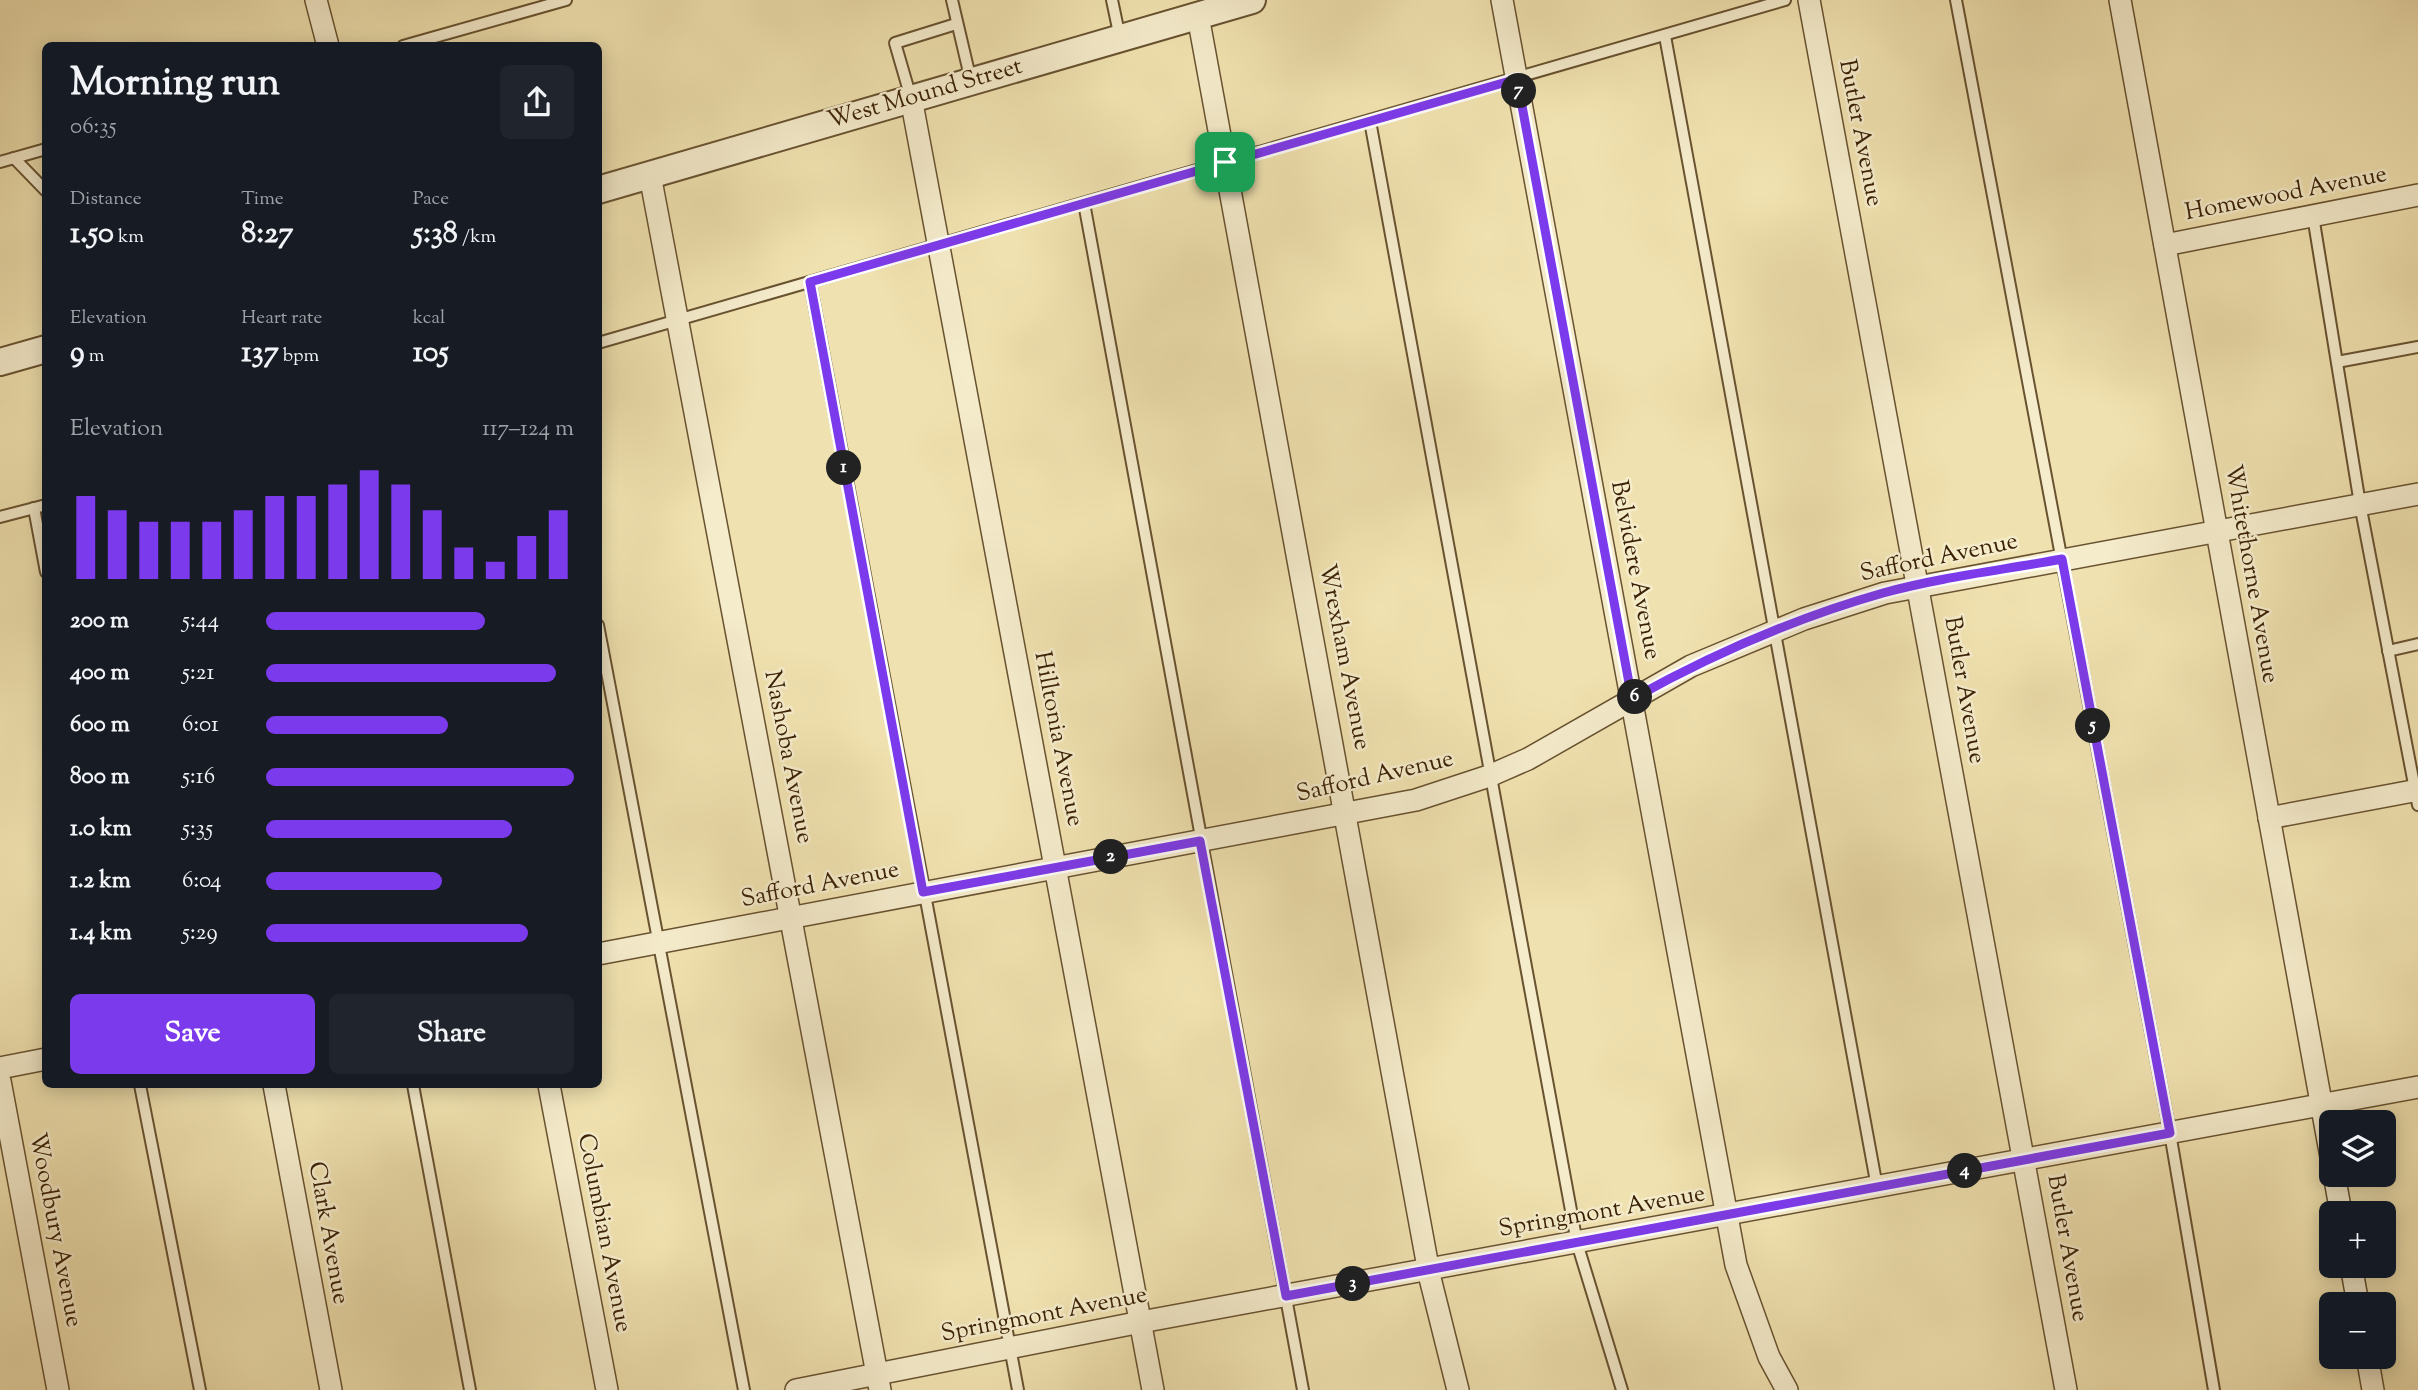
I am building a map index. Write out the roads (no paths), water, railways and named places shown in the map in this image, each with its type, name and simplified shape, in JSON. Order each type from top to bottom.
[{"type":"street","points":[[316,0],[327,42]]},
{"type":"street","name":"West Mound Street","points":[[602,189],[1252,0]]},
{"type":"street","name":"Belvidere Avenue","points":[[1502,0],[1736,1265],[1769,1357],[1787,1390]]},
{"type":"street","name":"Butler Avenue","points":[[1809,0],[2066,1390]]},
{"type":"street","name":"Whitethorne Avenue","points":[[2120,0],[2323,1110]]},
{"type":"street","name":"Wrexham Avenue","points":[[1198,16],[1429,1270],[1458,1390]]},
{"type":"street","name":"Hilltonia Avenue","points":[[911,98],[1153,1390]]},
{"type":"street","name":"Nashoba Avenue","points":[[650,175],[879,1382]]},
{"type":"street","name":"Homewood Avenue","points":[[2165,245],[2418,195]]},
{"type":"street","points":[[0,362],[42,350]]},
{"type":"street","name":"Safford Avenue","points":[[602,953],[1416,800],[1489,776],[1528,759],[1691,666],[1775,631],[1885,593],[2418,494]]},
{"type":"street","points":[[2269,818],[2417,795]]},
{"type":"street","points":[[0,1068],[42,1060]]},
{"type":"street","name":"Woodbury Avenue","points":[[0,1080],[58,1390]]},
{"type":"street","name":"Springmont Avenue","points":[[796,1390],[879,1382],[1011,1348],[1141,1322],[2418,1087]]},
{"type":"street","name":"Clark Avenue","points":[[275,1088],[331,1390]]},
{"type":"street","name":"Columbian Avenue","points":[[550,1088],[607,1390]]},
{"type":"street","points":[[2369,1369],[2373,1390]]},
{"type":"lane","points":[[417,42],[566,0]]},
{"type":"lane","points":[[952,0],[971,81]]},
{"type":"lane","points":[[1112,0],[1120,38]]},
{"type":"lane","points":[[602,342],[1785,0]]},
{"type":"lane","points":[[1956,0],[2170,1133],[2214,1390]]},
{"type":"lane","points":[[911,98],[895,43],[956,24]]},
{"type":"lane","points":[[1665,36],[1877,1187]]},
{"type":"lane","points":[[1370,121],[1577,1243],[1622,1390]]},
{"type":"lane","points":[[0,162],[42,150]]},
{"type":"lane","points":[[14,158],[42,187]]},
{"type":"lane","points":[[1084,203],[1303,1390]]},
{"type":"lane","points":[[2312,216],[2360,504],[2417,795]]},
{"type":"lane","points":[[810,282],[1018,1390]]},
{"type":"lane","points":[[2337,362],[2418,347]]},
{"type":"lane","points":[[0,517],[42,506]]},
{"type":"lane","points":[[34,508],[42,551]]},
{"type":"lane","points":[[2388,651],[2418,645]]},
{"type":"lane","points":[[602,647],[744,1390]]},
{"type":"lane","points":[[141,1088],[200,1390]]},
{"type":"lane","points":[[414,1088],[470,1390]]}]
